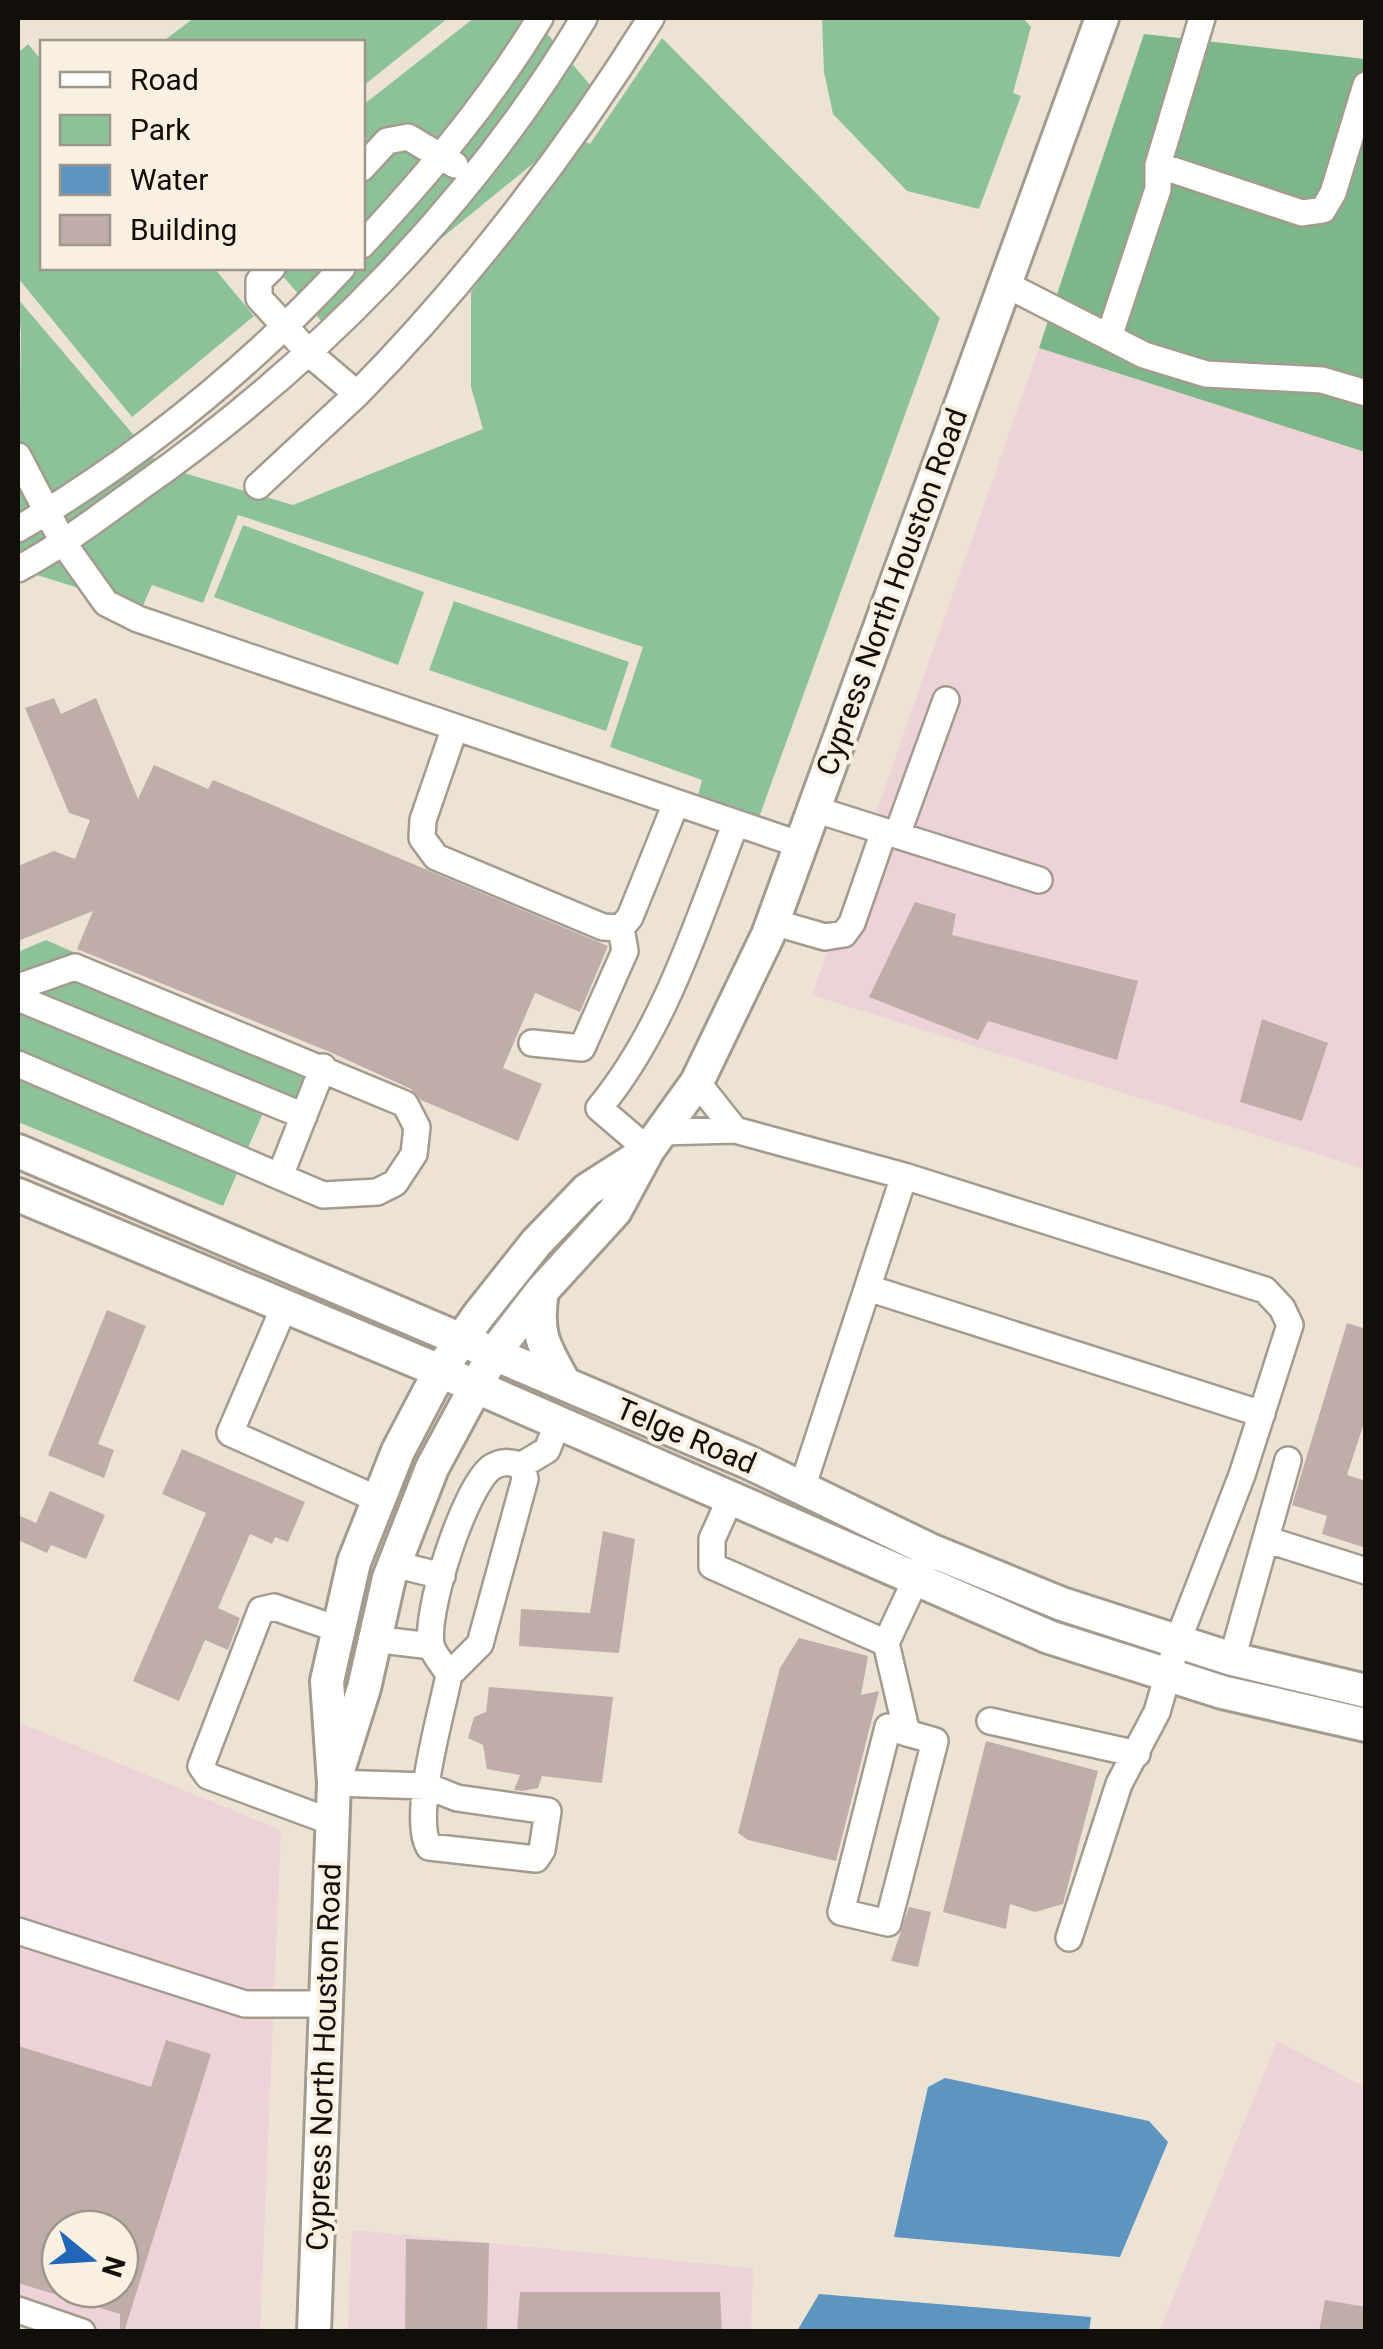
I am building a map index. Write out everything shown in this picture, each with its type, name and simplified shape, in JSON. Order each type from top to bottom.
[{"type":"main road","name":"Cypress North Houston Road","points":[[334,1783],[364,1688],[394,1564],[432,1468],[494,1353],[542,1292],[615,1211],[655,1141],[697,1082],[734,1013],[772,922],[1102,18]]},
{"type":"main road","name":"Cypress North Houston Road","points":[[314,2332],[334,1783],[327,1681],[337,1629],[377,1499],[440,1371],[510,1273],[588,1190],[655,1141]]},
{"type":"main road","name":"Telge Road","points":[[18,1150],[462,1338],[802,1488],[930,1550],[1062,1604],[1232,1659],[1366,1690]]},
{"type":"main road","name":"Telge Road","points":[[18,1195],[475,1386],[1048,1637],[1168,1676],[1366,1725]]},
{"type":"main road","points":[[542,1292],[537,1325],[540,1338],[565,1384]]},
{"type":"lane","points":[[365,242],[444,156],[504,77],[540,18]]},
{"type":"lane","points":[[18,568],[64,544],[214,436],[310,354],[425,234],[584,18]]},
{"type":"lane","points":[[258,486],[417,334],[605,91],[650,18]]},
{"type":"lane","points":[[1110,334],[1158,189],[1158,165],[1202,18]]},
{"type":"lane","points":[[1158,165],[1302,213],[1323,210],[1333,193],[1366,85]]},
{"type":"lane","points":[[365,165],[388,141],[408,137],[444,156],[470,177]]},
{"type":"lane","points":[[270,270],[260,281],[258,298],[310,354],[357,394]]},
{"type":"lane","points":[[18,529],[161,432],[286,328],[340,270]]},
{"type":"lane","points":[[1004,283],[1110,334],[1144,355],[1206,374],[1322,380],[1366,393]]},
{"type":"lane","points":[[18,456],[50,510],[64,544],[106,603],[138,619],[800,845]]},
{"type":"lane","points":[[772,922],[824,936],[844,934],[852,924],[946,700]]},
{"type":"lane","points":[[455,727],[422,820],[422,838],[436,857],[603,927],[621,928]]},
{"type":"lane","points":[[532,1043],[582,1048],[625,951],[621,928],[630,917],[676,803]]},
{"type":"lane","points":[[814,808],[1039,880]]},
{"type":"lane","points":[[735,825],[654,1018],[620,1084],[599,1108],[655,1141],[736,1130],[904,1176],[1265,1290],[1282,1308],[1290,1325],[1168,1676],[1108,1814],[1069,1938]]},
{"type":"lane","points":[[18,987],[75,967],[324,1067],[405,1104],[417,1127],[414,1154],[395,1184],[377,1192],[324,1195],[18,1064]]},
{"type":"lane","points":[[18,998],[304,1116]]},
{"type":"lane","points":[[280,1176],[324,1067]]},
{"type":"lane","points":[[697,1082],[736,1130]]},
{"type":"lane","points":[[802,1488],[904,1176]]},
{"type":"lane","points":[[868,1288],[1262,1414]]},
{"type":"lane","points":[[285,1305],[230,1433],[377,1499]]},
{"type":"lane","points":[[449,1674],[431,1646],[442,1576],[469,1492],[492,1468],[507,1462],[522,1466],[547,1450],[558,1422]]},
{"type":"lane","points":[[1232,1659],[1288,1460]]},
{"type":"lane","points":[[334,1783],[427,1786],[458,1798],[548,1811],[542,1850],[536,1859],[429,1847],[424,1838],[427,1786],[449,1674],[480,1644],[526,1478],[522,1466]]},
{"type":"lane","points":[[731,1497],[712,1540],[712,1566],[886,1643]]},
{"type":"lane","points":[[1268,1540],[1366,1571]]},
{"type":"lane","points":[[907,1733],[886,1643],[930,1550]]},
{"type":"lane","points":[[394,1564],[442,1576]]},
{"type":"lane","points":[[332,1822],[208,1776],[201,1766],[261,1610],[274,1607],[337,1629]]},
{"type":"lane","points":[[374,1639],[431,1646]]},
{"type":"lane","points":[[990,1722],[1136,1754]]},
{"type":"lane","points":[[888,1728],[907,1733],[935,1741],[888,1923],[841,1912],[888,1728]]},
{"type":"lane","points":[[18,1932],[245,2004],[326,2004]]},
{"type":"lane","points":[[18,2310],[82,2332]]},
{"type":"shaded area","points":[[1039,348],[1365,452],[1365,1169],[812,995]]},
{"type":"shaded area","points":[[18,1722],[281,1830],[260,2331],[37,2332],[18,2325]]},
{"type":"shaded area","points":[[1277,2041],[1365,2087],[1365,2331],[1159,2332]]},
{"type":"shaded area","points":[[352,2230],[753,2268],[751,2331],[348,2332]]},
{"type":"green space","points":[[194,18],[448,18],[365,84],[365,40],[165,40]]},
{"type":"green space","points":[[474,18],[534,18],[606,104],[329,330],[278,270],[365,270],[365,103]]},
{"type":"green space","points":[[822,18],[1023,18],[1031,27],[1013,93],[1021,96],[979,209],[907,191],[833,114],[824,72]]},
{"type":"green space","points":[[1144,34],[1365,59],[1365,452],[1039,348]]},
{"type":"green space","points":[[662,38],[940,318],[758,820],[697,799],[702,780],[610,747],[643,647],[238,515],[203,603],[152,585],[142,608],[18,569],[18,299],[160,466],[293,505],[483,429],[471,387],[471,292],[577,138],[590,144]]},
{"type":"green space","points":[[28,44],[40,59],[40,270],[216,270],[254,316],[132,417],[18,278],[18,53]]},
{"type":"green space","points":[[243,525],[424,592],[398,665],[214,597]]},
{"type":"green space","points":[[454,601],[629,662],[606,731],[429,670]]},
{"type":"green space","points":[[46,940],[119,972],[311,1078],[289,1103],[266,1106],[223,1206],[18,1122],[18,952]]},
{"type":"water","points":[[945,2078],[1149,2121],[1168,2142],[1120,2257],[894,2237],[928,2087]]},
{"type":"water","points":[[819,2294],[1091,2317],[1089,2332],[797,2331]]},
{"type":"building","points":[[54,698],[61,714],[96,698],[138,799],[154,765],[208,789],[213,780],[608,946],[580,1012],[535,993],[503,1068],[542,1084],[518,1141],[421,1100],[411,1089],[330,1052],[77,949],[93,911],[18,941],[18,866],[54,851],[75,859],[90,820],[69,813],[25,708]]},
{"type":"building","points":[[915,902],[956,914],[952,935],[1138,981],[1117,1060],[988,1021],[978,1040],[869,997]]},
{"type":"building","points":[[1262,1019],[1328,1043],[1302,1121],[1240,1102]]},
{"type":"building","points":[[107,1310],[146,1326],[98,1444],[114,1450],[104,1478],[48,1455]]},
{"type":"building","points":[[1347,1323],[1366,1329],[1366,1417],[1347,1475],[1366,1481],[1366,1548],[1322,1534],[1327,1516],[1292,1505]]},
{"type":"building","points":[[182,1449],[305,1502],[288,1542],[275,1537],[272,1544],[250,1534],[218,1608],[240,1618],[228,1650],[205,1640],[179,1701],[133,1681],[206,1513],[162,1494]]},
{"type":"building","points":[[50,1491],[105,1515],[86,1559],[51,1545],[47,1553],[18,1540],[18,1515],[36,1523]]},
{"type":"building","points":[[603,1531],[635,1539],[619,1653],[519,1646],[521,1609],[590,1613]]},
{"type":"building","points":[[799,1638],[868,1656],[861,1695],[879,1691],[836,1861],[748,1840],[738,1833],[780,1668]]},
{"type":"building","points":[[489,1687],[613,1697],[602,1783],[542,1776],[538,1788],[522,1791],[514,1790],[520,1775],[487,1769],[483,1745],[468,1738],[474,1717],[486,1712]]},
{"type":"building","points":[[986,1741],[1098,1771],[1063,1904],[1035,1912],[1010,1904],[1006,1929],[943,1912]]},
{"type":"building","points":[[909,1907],[931,1912],[918,1967],[891,1961]]},
{"type":"building","points":[[166,2040],[211,2054],[140,2281],[140,2209],[40,2209],[40,2290],[18,2283],[18,2046],[151,2087]]},
{"type":"building","points":[[406,2239],[489,2243],[487,2332],[405,2332]]},
{"type":"building","points":[[520,2292],[720,2292],[722,2332],[517,2332]]},
{"type":"building","points":[[1325,2300],[1366,2307],[1363,2332],[1319,2332]]},
{"type":"building","points":[[104,2309],[131,2309],[124,2332],[120,2332],[120,2314]]}]
